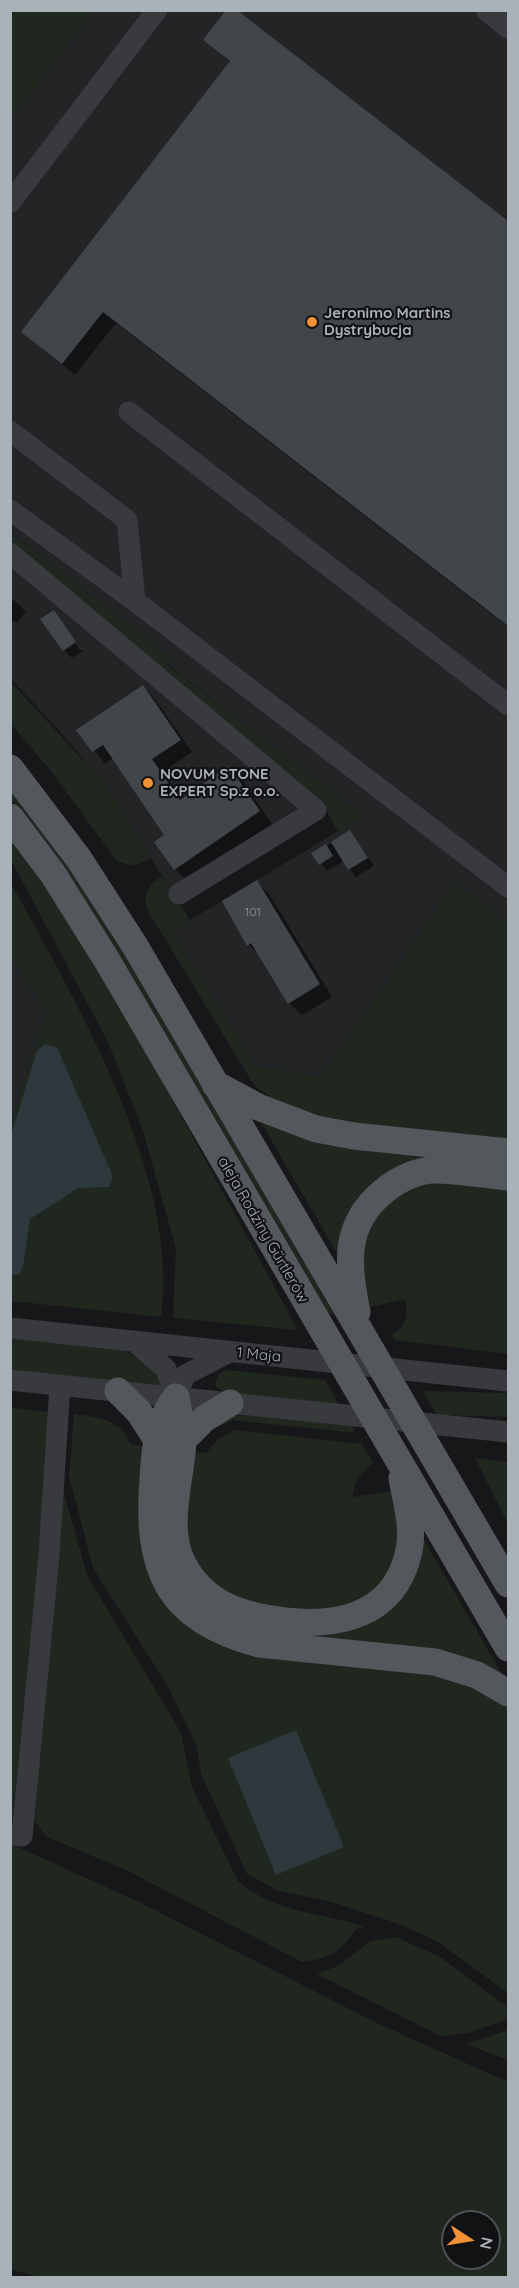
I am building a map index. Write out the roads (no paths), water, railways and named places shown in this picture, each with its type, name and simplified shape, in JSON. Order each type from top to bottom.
[{"type":"main road","points":[[10,768],[54,823],[102,893],[508,1584]]},
{"type":"main road","name":"aleja Rodziny Gürtlerów","points":[[10,817],[53,874],[97,943],[508,1648]]},
{"type":"main road","points":[[214,1083],[258,1107],[316,1129],[354,1136],[508,1152]]},
{"type":"main road","points":[[361,1331],[350,1279],[351,1241],[359,1216],[371,1201],[393,1184],[434,1170],[508,1177]]},
{"type":"main road","points":[[118,1391],[139,1412],[155,1437]]},
{"type":"main road","points":[[176,1397],[183,1440],[175,1508],[176,1536],[182,1561],[194,1581],[209,1596],[231,1610],[252,1616],[305,1623],[331,1623],[354,1618],[389,1592],[400,1576],[408,1556],[411,1538],[400,1465]]},
{"type":"main road","points":[[176,1397],[165,1411],[155,1437],[151,1529],[158,1567],[172,1592],[189,1612],[208,1626],[260,1644],[435,1662],[477,1675],[508,1693]]},
{"type":"main road","points":[[183,1440],[204,1419],[230,1403]]},
{"type":"street","points":[[10,203],[157,10]]},
{"type":"street","points":[[486,10],[508,28]]},
{"type":"street","points":[[129,412],[508,705]]},
{"type":"street","points":[[10,431],[127,520],[135,601]]},
{"type":"street","points":[[10,510],[135,601],[508,887]]},
{"type":"street","points":[[10,553],[316,810],[179,894]]},
{"type":"street","name":"1 Maja","points":[[10,1328],[508,1381]]},
{"type":"street","points":[[134,1341],[166,1369],[176,1397]]},
{"type":"street","points":[[176,1397],[184,1375],[230,1352]]},
{"type":"street","points":[[10,1380],[508,1432]]},
{"type":"street","points":[[10,1835],[22,1836],[49,1555],[60,1385]]},
{"type":"place","name":"Jeronimo Martins Dystrybucja","points":[[312,322]]},
{"type":"place","name":"NOVUM STONE EXPERT Sp.z o.o.","points":[[148,783]]}]
